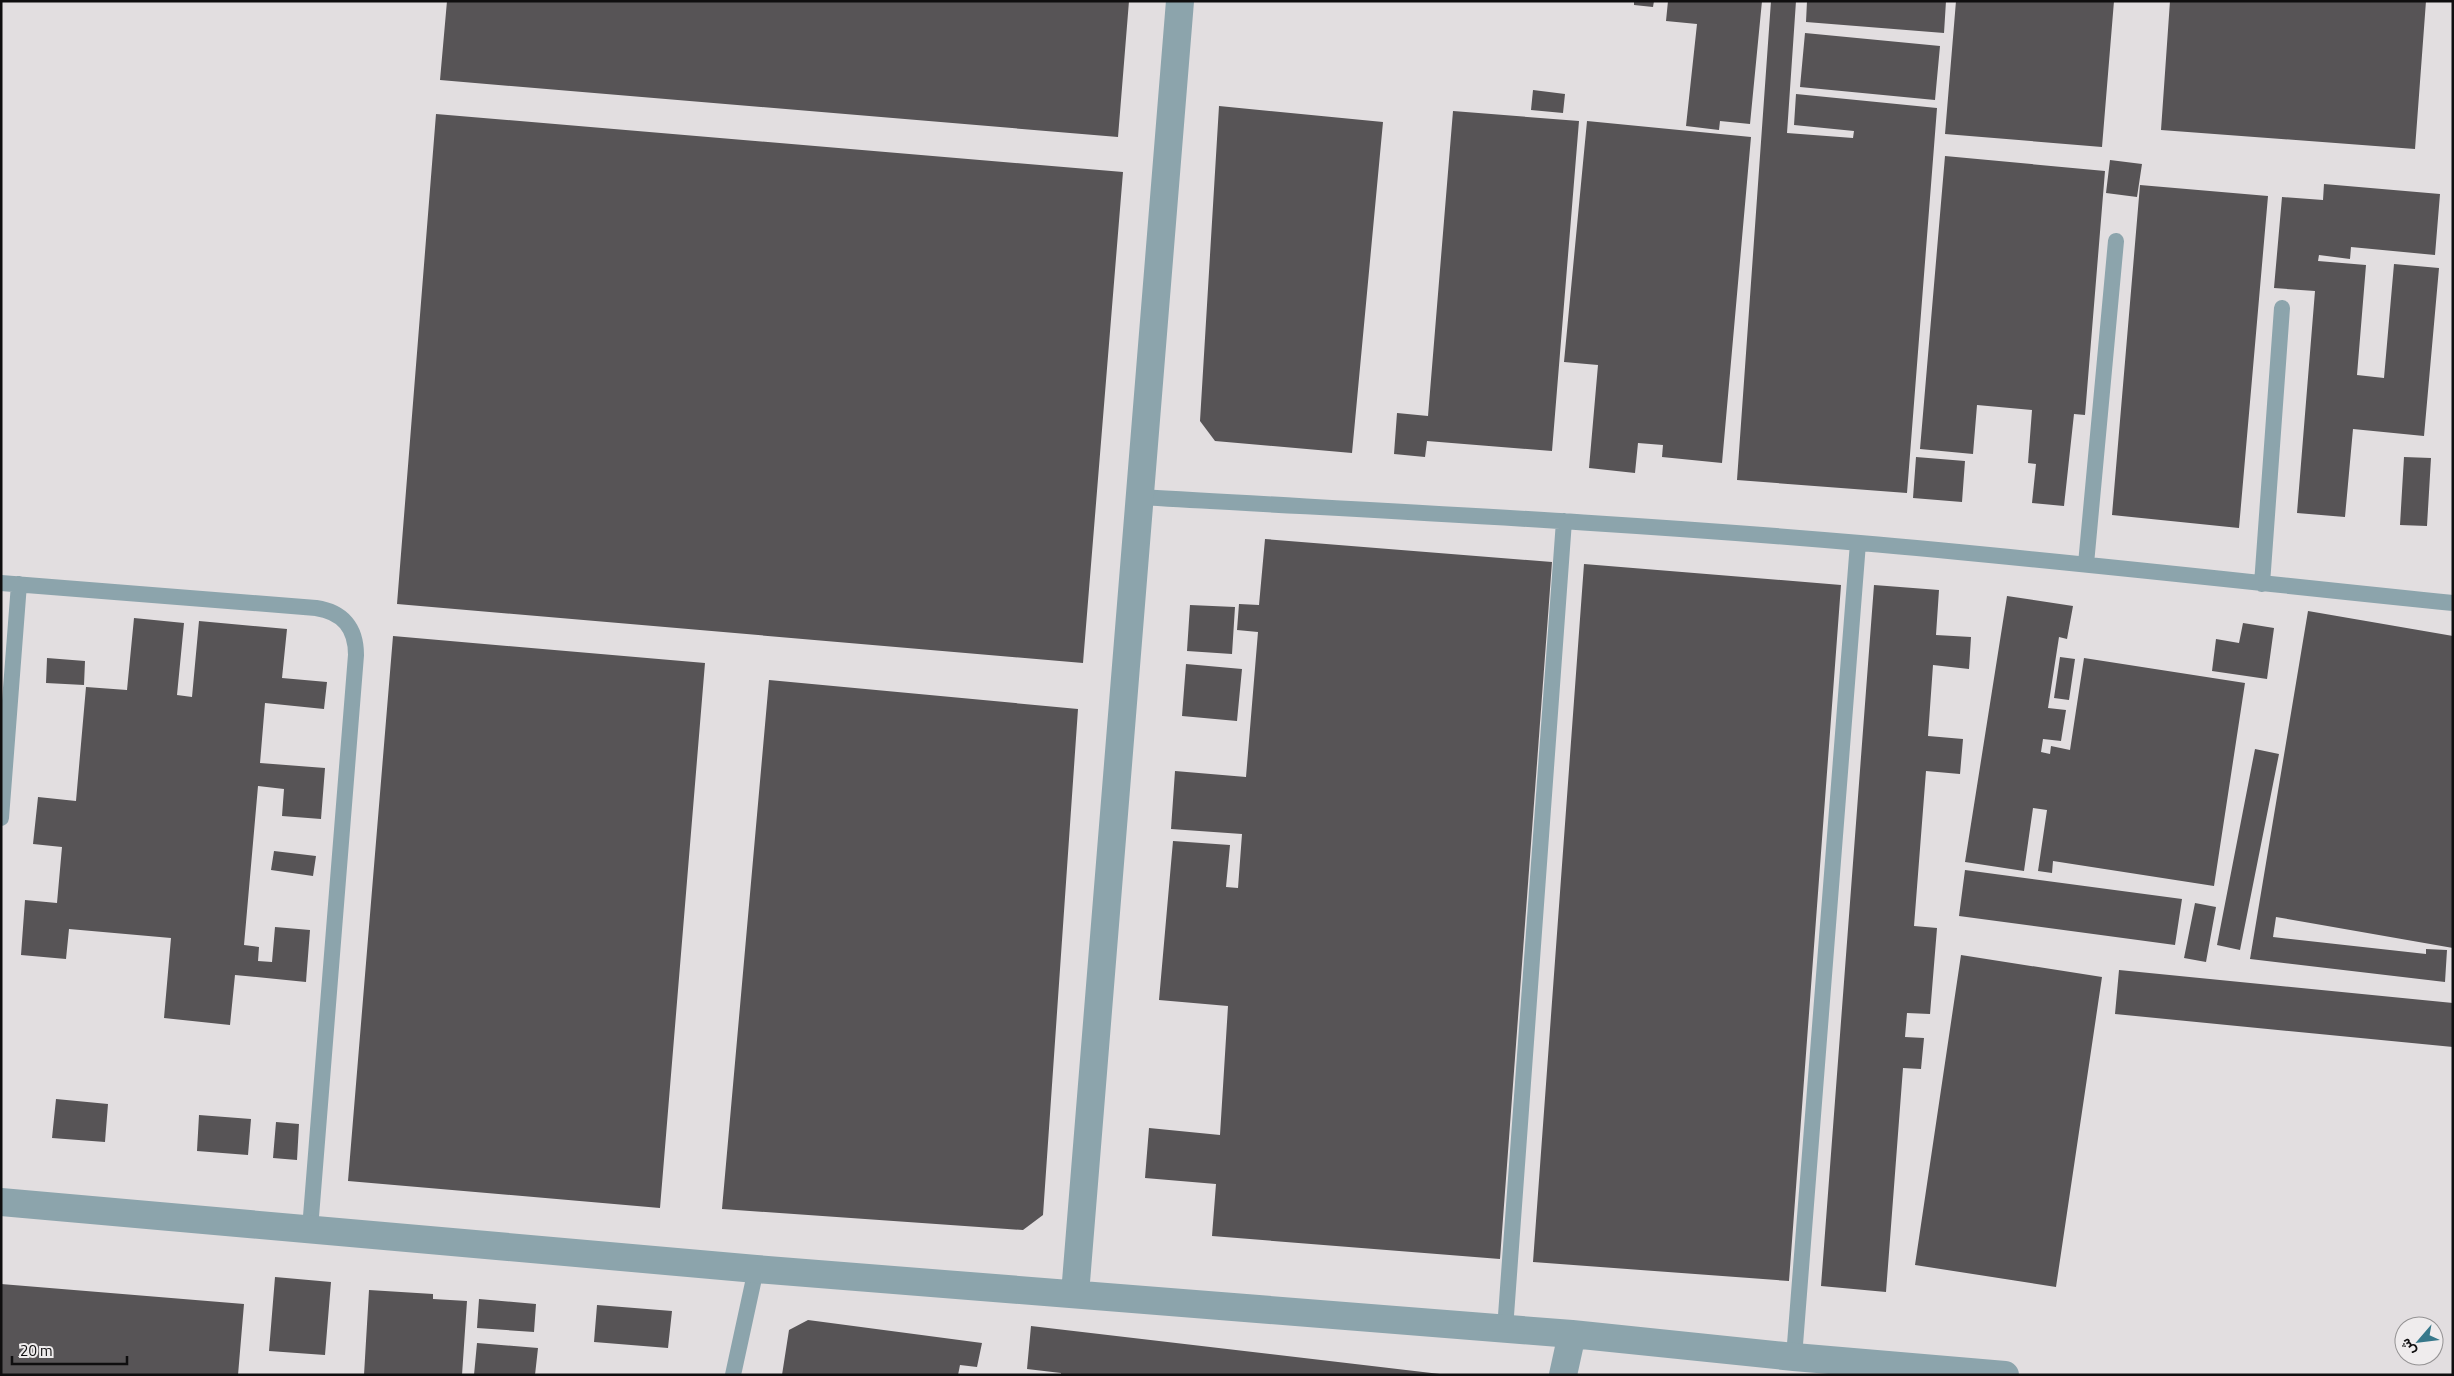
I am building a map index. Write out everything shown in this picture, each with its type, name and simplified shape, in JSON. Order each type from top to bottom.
[{"type":"street","points":[[1075,1294],[1180,1]]},
{"type":"street","points":[[1,1202],[756,1269],[1572,1334],[1794,1357],[2005,1375]]},
{"type":"street","points":[[1563,1375],[1572,1334]]},
{"type":"lane","points":[[2086,564],[2116,242]]},
{"type":"lane","points":[[2262,584],[2282,308]]},
{"type":"lane","points":[[1140,497],[1564,521],[1858,543],[2086,564],[2453,603]]},
{"type":"lane","points":[[1505,1329],[1564,521]]},
{"type":"lane","points":[[1794,1357],[1858,543]]},
{"type":"lane","points":[[1,583],[316,608],[330,610],[342,617],[352,628],[356,641],[356,655],[310,1229]]},
{"type":"lane","points":[[1,818],[19,584]]},
{"type":"lane","points":[[734,1375],[756,1269]]},
{"type":"building","points":[[447,1],[1129,1],[1118,137],[440,80]]},
{"type":"building","points":[[1634,1],[1654,1],[1653,7],[1634,5]]},
{"type":"building","points":[[1668,1],[1762,1],[1750,124],[1720,121],[1719,130],[1686,126],[1697,24],[1666,21]]},
{"type":"building","points":[[1771,1],[1796,1],[1787,133],[1853,138],[1854,131],[1794,125],[1796,94],[1937,108],[1907,493],[1737,480]]},
{"type":"building","points":[[1807,1],[1946,1],[1944,33],[1806,22]]},
{"type":"building","points":[[1956,1],[2114,1],[2102,147],[1945,134]]},
{"type":"building","points":[[2170,1],[2426,1],[2415,149],[2161,130]]},
{"type":"building","points":[[1805,33],[1940,46],[1935,100],[1800,87]]},
{"type":"building","points":[[1533,90],[1565,94],[1563,113],[1531,110]]},
{"type":"building","points":[[1219,106],[1383,122],[1352,453],[1215,441],[1200,421]]},
{"type":"building","points":[[1453,111],[1579,121],[1552,451],[1427,441],[1425,457],[1394,454],[1397,413],[1428,416]]},
{"type":"building","points":[[436,114],[1123,172],[1083,663],[397,604]]},
{"type":"building","points":[[1587,121],[1751,137],[1722,463],[1662,457],[1663,445],[1638,443],[1635,473],[1589,468],[1598,365],[1564,362]]},
{"type":"building","points":[[1945,156],[2105,171],[2085,415],[2074,414],[2064,506],[2032,503],[2036,464],[2028,463],[2032,410],[1977,405],[1973,454],[1920,449]]},
{"type":"building","points":[[2110,160],[2142,164],[2137,197],[2106,193]]},
{"type":"building","points":[[2324,184],[2440,194],[2435,255],[2351,247],[2350,259],[2319,255],[2318,261],[2366,265],[2357,375],[2384,378],[2394,264],[2439,268],[2424,436],[2353,429],[2345,517],[2297,513],[2315,291],[2274,288],[2282,197],[2323,200]]},
{"type":"building","points":[[2140,185],[2268,196],[2239,528],[2112,515]]},
{"type":"building","points":[[1916,457],[1965,461],[1962,502],[1913,498]]},
{"type":"building","points":[[2404,457],[2431,458],[2427,526],[2400,525]]},
{"type":"building","points":[[1265,539],[1552,562],[1500,1259],[1212,1236],[1216,1184],[1145,1178],[1149,1128],[1220,1135],[1228,1006],[1159,1000],[1173,841],[1230,845],[1226,887],[1238,888],[1242,834],[1171,829],[1175,771],[1246,777],[1258,632],[1237,630],[1239,604],[1259,605]]},
{"type":"building","points":[[1584,564],[1841,585],[1789,1281],[1533,1262]]},
{"type":"building","points":[[1874,585],[1939,590],[1936,635],[1971,637],[1969,669],[1933,665],[1928,736],[1963,739],[1960,774],[1926,771],[1914,926],[1937,928],[1930,1014],[1907,1013],[1905,1037],[1924,1038],[1921,1069],[1903,1068],[1886,1292],[1821,1286]]},
{"type":"building","points":[[2007,596],[2073,606],[2067,639],[2059,637],[2048,708],[2066,710],[2061,741],[2043,739],[2041,752],[2050,754],[2051,746],[2070,750],[2084,658],[2245,683],[2214,886],[2053,861],[2052,873],[2038,871],[2047,810],[2033,808],[2024,871],[1965,862]]},
{"type":"building","points":[[1190,605],[1235,607],[1232,654],[1187,651]]},
{"type":"building","points":[[2308,611],[2453,636],[2453,948],[2276,917],[2273,937],[2426,954],[2426,949],[2447,950],[2445,982],[2250,959]]},
{"type":"building","points":[[134,618],[184,623],[177,695],[192,697],[199,621],[287,629],[282,678],[327,682],[324,709],[265,703],[260,763],[325,768],[321,819],[282,816],[284,789],[258,786],[244,945],[259,947],[258,961],[272,962],[275,927],[310,930],[306,982],[235,975],[230,1025],[164,1018],[171,938],[69,929],[66,959],[21,955],[25,900],[57,903],[62,847],[33,844],[38,797],[76,801],[86,687],[127,690]]},
{"type":"building","points":[[2243,623],[2274,628],[2267,679],[2212,671],[2216,639],[2239,643]]},
{"type":"building","points":[[393,636],[705,663],[660,1208],[348,1181]]},
{"type":"building","points":[[2060,657],[2075,659],[2069,700],[2054,698]]},
{"type":"building","points":[[47,658],[85,661],[84,685],[46,683]]},
{"type":"building","points":[[1186,664],[1242,669],[1237,721],[1182,716]]},
{"type":"building","points":[[769,680],[1078,709],[1043,1215],[1023,1230],[722,1209]]},
{"type":"building","points":[[2255,749],[2279,754],[2240,950],[2217,945]]},
{"type":"building","points":[[274,851],[316,856],[313,876],[271,870]]},
{"type":"building","points":[[1965,870],[2182,899],[2175,945],[1959,916]]},
{"type":"building","points":[[2195,903],[2216,907],[2206,962],[2184,958]]},
{"type":"building","points":[[1961,955],[2102,977],[2056,1287],[1915,1265]]},
{"type":"building","points":[[2119,970],[2453,1003],[2453,1047],[2115,1014]]},
{"type":"building","points":[[56,1099],[108,1104],[105,1142],[52,1138]]},
{"type":"building","points":[[199,1115],[251,1119],[248,1155],[197,1151]]},
{"type":"building","points":[[276,1122],[299,1124],[297,1160],[273,1158]]},
{"type":"building","points":[[275,1277],[331,1282],[325,1355],[269,1351]]},
{"type":"building","points":[[1,1284],[244,1304],[238,1375],[1,1375]]},
{"type":"building","points":[[369,1290],[433,1294],[433,1299],[467,1301],[462,1375],[364,1375]]},
{"type":"building","points":[[479,1299],[536,1304],[534,1332],[477,1328]]},
{"type":"building","points":[[597,1305],[672,1311],[668,1348],[594,1342]]},
{"type":"building","points":[[808,1320],[982,1343],[977,1367],[960,1365],[958,1375],[782,1375],[789,1330]]},
{"type":"building","points":[[1031,1326],[1440,1375],[1061,1375],[1061,1373],[1027,1369]]},
{"type":"building","points":[[477,1343],[538,1348],[535,1375],[474,1375]]}]
